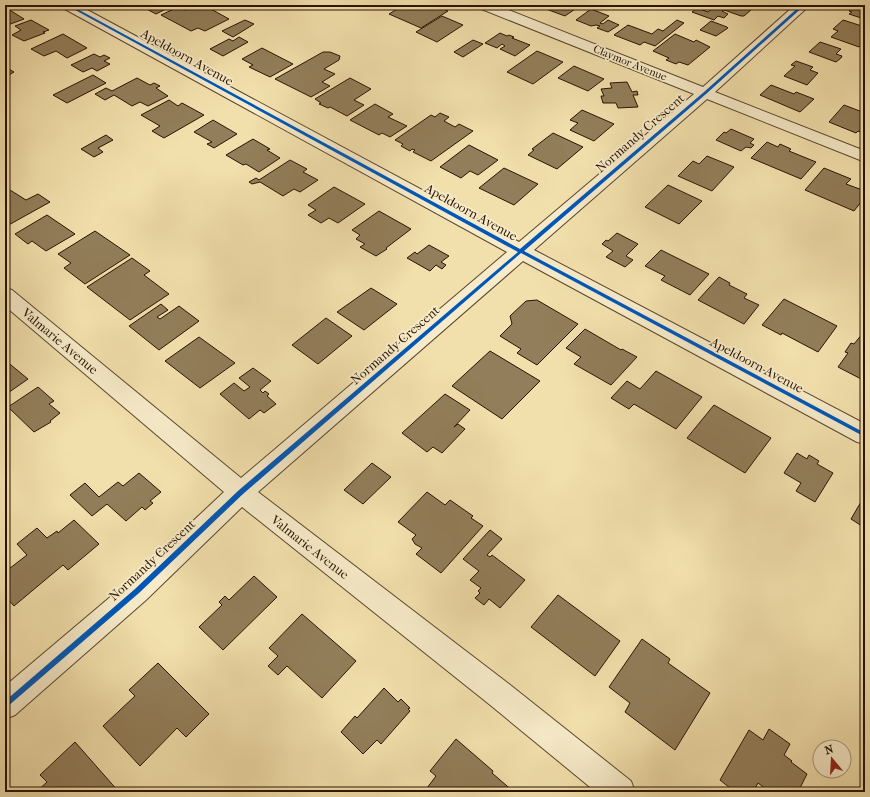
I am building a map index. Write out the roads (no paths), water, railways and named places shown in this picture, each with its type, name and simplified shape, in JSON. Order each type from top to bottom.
[{"type":"street","name":"Apeldoorn Avenue","points":[[68,5],[520,251],[865,435]]},
{"type":"street","name":"Claymor Avenue","points":[[484,5],[865,157]]},
{"type":"street","name":"Normandy Crescent","points":[[5,705],[137,591],[241,492],[705,93],[803,5]]},
{"type":"street","name":"Valmarie Avenue","points":[[5,296],[241,492],[499,694],[620,792]]}]
